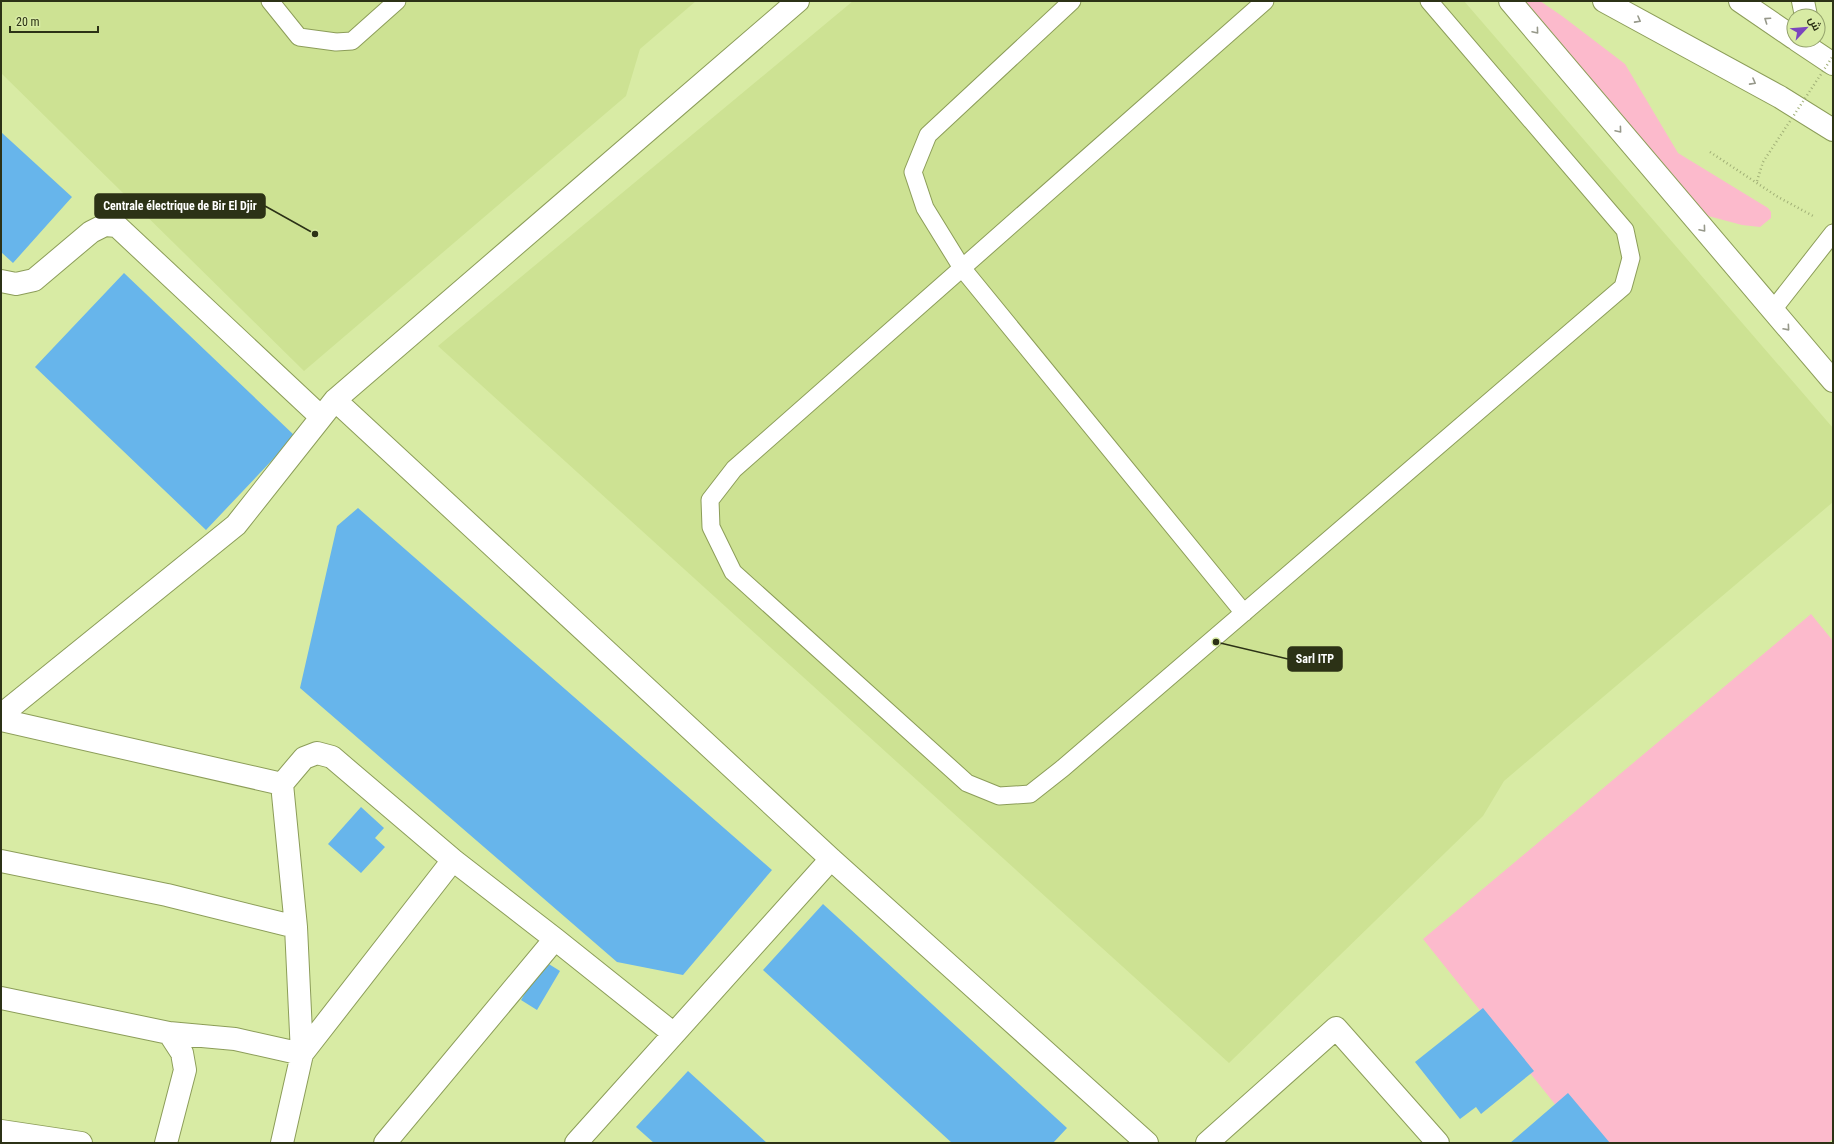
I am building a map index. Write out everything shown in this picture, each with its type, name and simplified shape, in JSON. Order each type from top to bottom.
[{"type":"main road","points":[[1,715],[236,525],[335,400],[798,1]]},
{"type":"main road","points":[[1510,1],[1833,381]]},
{"type":"main road","points":[[1604,1],[1780,97],[1832,131]]},
{"type":"main road","points":[[1740,1],[1786,33]]},
{"type":"main road","points":[[1815,48],[1833,64]]},
{"type":"main road","points":[[1,281],[16,284],[34,280],[91,232],[105,225],[117,226],[321,417]]},
{"type":"main road","points":[[335,400],[831,859],[1147,1143]]},
{"type":"main road","points":[[1,720],[282,784]]},
{"type":"main road","points":[[282,1143],[302,1054],[296,927],[282,784],[304,758],[317,753],[332,757],[453,860],[674,1034]]},
{"type":"main road","points":[[576,1143],[831,859]]},
{"type":"main road","points":[[302,1054],[453,860]]},
{"type":"main road","points":[[1,861],[167,895],[296,927]]},
{"type":"main road","points":[[385,1143],[555,939]]},
{"type":"main road","points":[[1,998],[170,1033],[234,1039],[302,1054]]},
{"type":"main road","points":[[1207,1143],[1336,1028],[1438,1143]]},
{"type":"main road","points":[[166,1143],[185,1070],[182,1053],[170,1033]]},
{"type":"main road","points":[[1,1132],[80,1143]]},
{"type":"lane","points":[[270,1],[299,36],[336,42],[352,41],[398,1]]},
{"type":"lane","points":[[1072,1],[928,135],[913,172],[925,208],[962,268],[1244,614]]},
{"type":"lane","points":[[1265,1],[734,469],[710,500],[711,527],[733,572],[967,783],[999,796],[1030,794],[1063,768],[1623,287],[1632,258],[1625,230],[1429,1]]},
{"type":"lane","points":[[1772,311],[1833,234]]},
{"type":"path","points":[[1757,181],[1763,162],[1814,48]]},
{"type":"path","points":[[1710,152],[1757,181],[1778,197],[1819,219]]},
{"type":"shaded area","points":[[1,1],[696,1],[640,49],[626,96],[304,371],[1,73]]},
{"type":"shaded area","points":[[853,1],[1464,1],[1833,428],[1833,502],[1504,781],[1483,816],[1229,1063],[438,346]]},
{"type":"shaded area","points":[[1518,1],[1540,1],[1625,64],[1678,153],[1768,208],[1771,212],[1771,218],[1760,227],[1742,225],[1697,213]]},
{"type":"shaded area","points":[[1811,614],[1833,641],[1833,1139],[1828,1143],[1586,1143],[1423,939]]},
{"type":"building","points":[[1,132],[72,197],[13,263],[1,252]]},
{"type":"building","points":[[124,273],[295,436],[206,530],[35,367]]},
{"type":"building","points":[[358,508],[772,870],[683,975],[617,962],[300,688],[337,526]]},
{"type":"building","points":[[361,807],[384,828],[375,838],[385,847],[361,873],[328,844]]},
{"type":"building","points":[[823,904],[1067,1128],[1053,1143],[952,1143],[763,970]]},
{"type":"building","points":[[544,961],[560,971],[537,1010],[521,1000]]},
{"type":"building","points":[[1483,1008],[1534,1071],[1481,1114],[1476,1107],[1460,1119],[1415,1062]]},
{"type":"building","points":[[688,1071],[767,1143],[654,1143],[636,1127]]},
{"type":"building","points":[[1568,1093],[1610,1143],[1510,1143]]},
{"type":"place","name":"Centrale électrique de Bir El Djir","points":[[315,234]]},
{"type":"place","name":"Sarl ITP","points":[[1216,642]]}]
